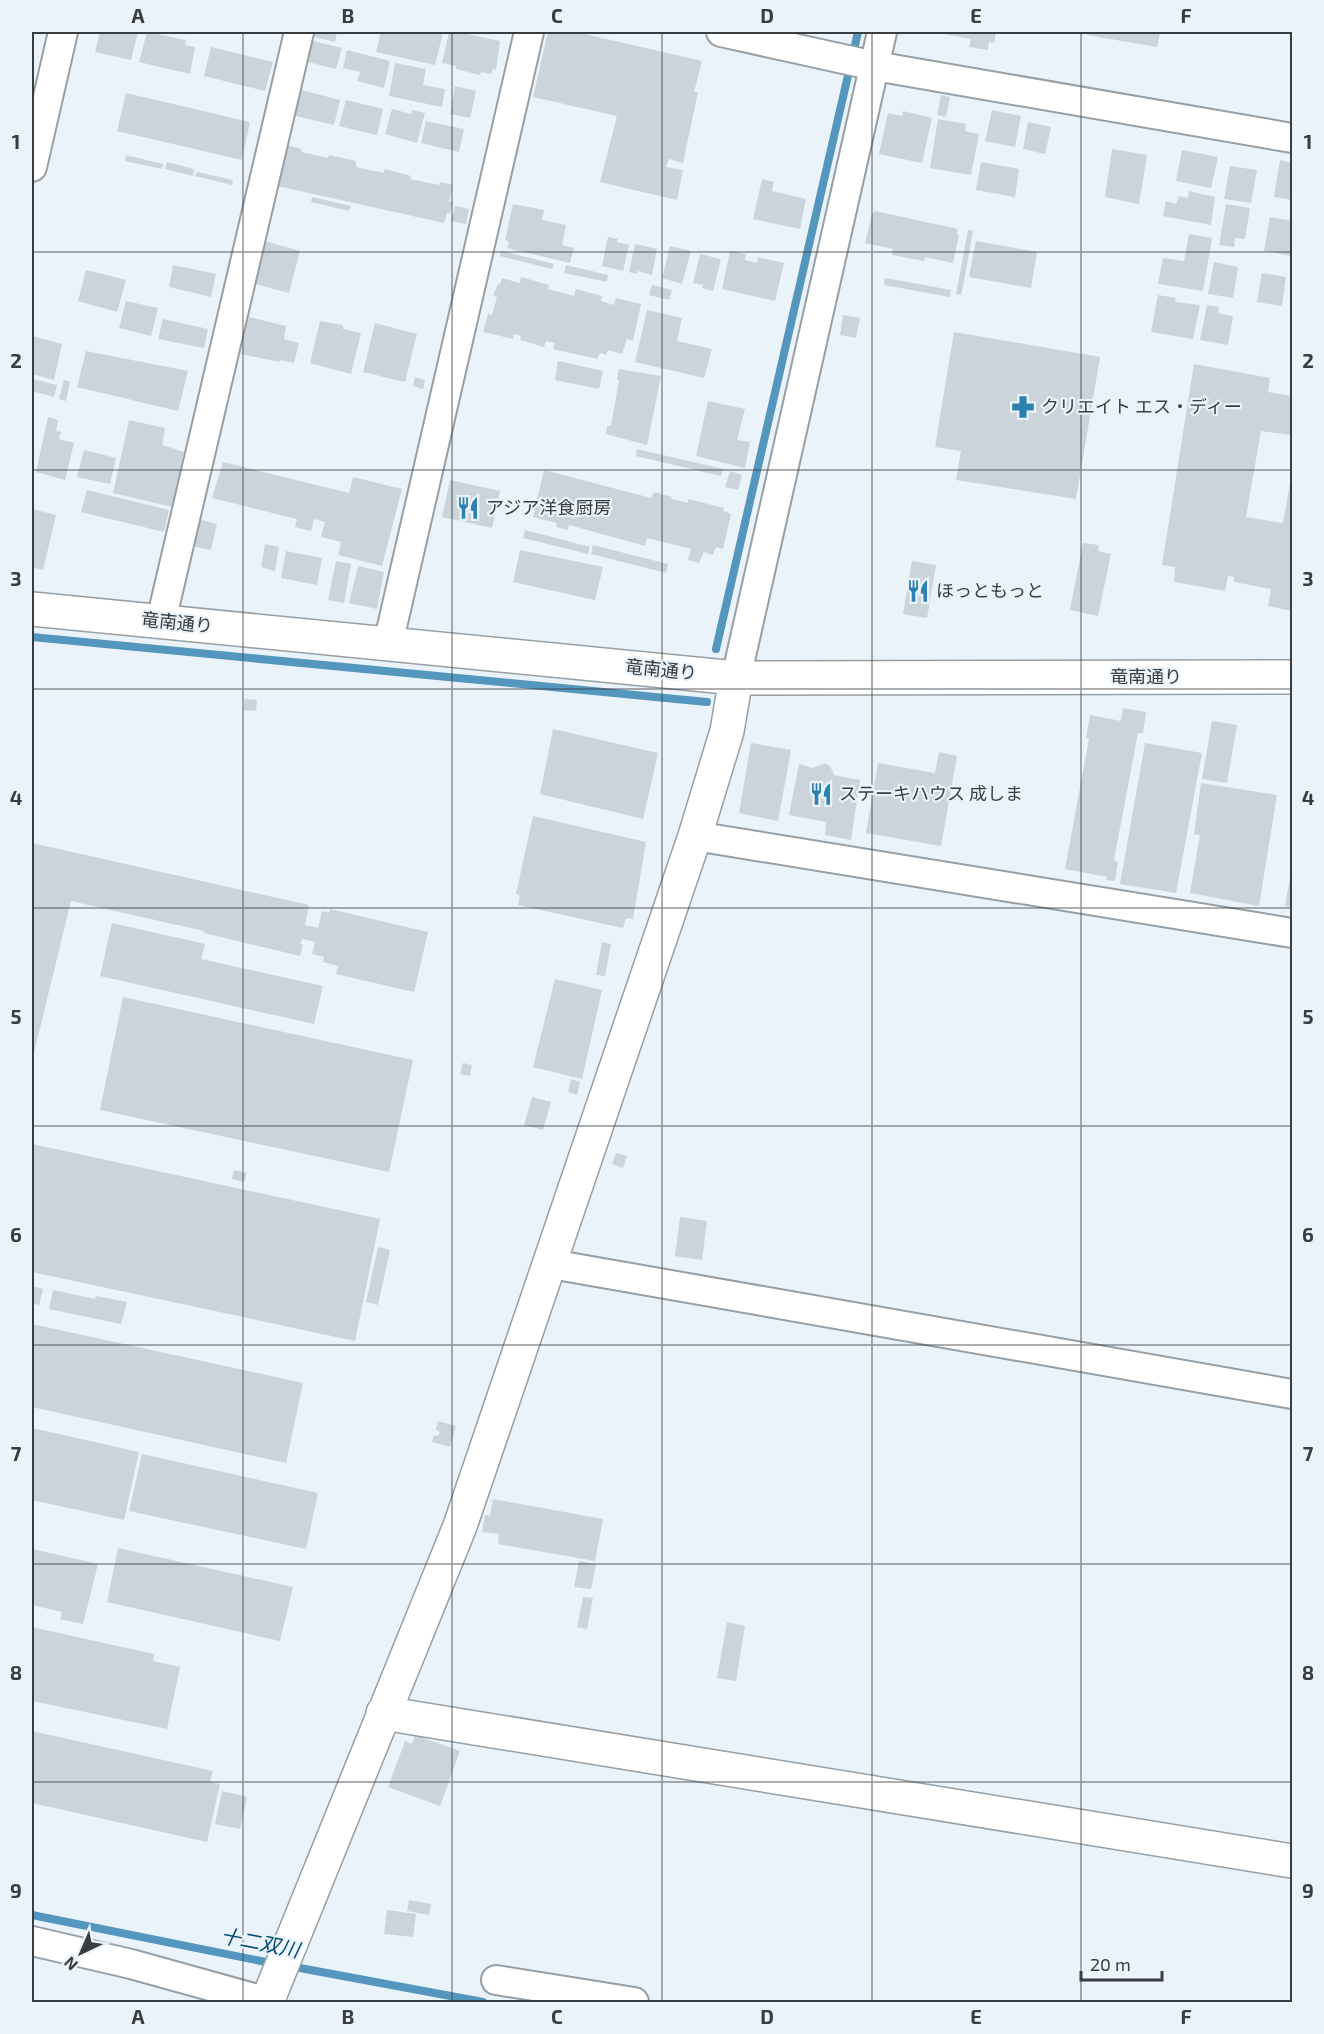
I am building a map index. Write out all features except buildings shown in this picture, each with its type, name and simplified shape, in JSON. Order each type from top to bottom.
[{"type":"street","points":[[32,168],[63,32]]},
{"type":"street","points":[[161,621],[299,32]]},
{"type":"street","points":[[388,644],[529,32]]},
{"type":"street","points":[[722,32],[874,66],[1293,138]]},
{"type":"street","points":[[32,1941],[269,1998],[460,1526],[695,836],[727,731],[736,678],[882,32]]},
{"type":"street","name":"竜南通り","points":[[32,609],[736,678],[1293,677]]},
{"type":"street","points":[[695,836],[1293,933]]},
{"type":"street","points":[[551,1264],[1293,1394]]},
{"type":"street","points":[[383,1713],[1293,1861]]},
{"type":"street","points":[[496,1980],[539,1995],[634,2002]]},
{"type":"waterway","points":[[716,649],[858,32]]},
{"type":"waterway","points":[[32,637],[707,702]]},
{"type":"waterway","name":"十二双川","points":[[32,1915],[276,1964]]},
{"type":"waterway","name":"十二双川","points":[[289,1966],[483,2002]]},
{"type":"place","name":"クリエイト エス・ディー","points":[[1023,407]]},
{"type":"place","name":"アジア洋食厨房","points":[[468,508]]},
{"type":"place","name":"ほっともっと","points":[[918,591]]},
{"type":"place","name":"ステーキハウス 成しま","points":[[821,794]]}]
